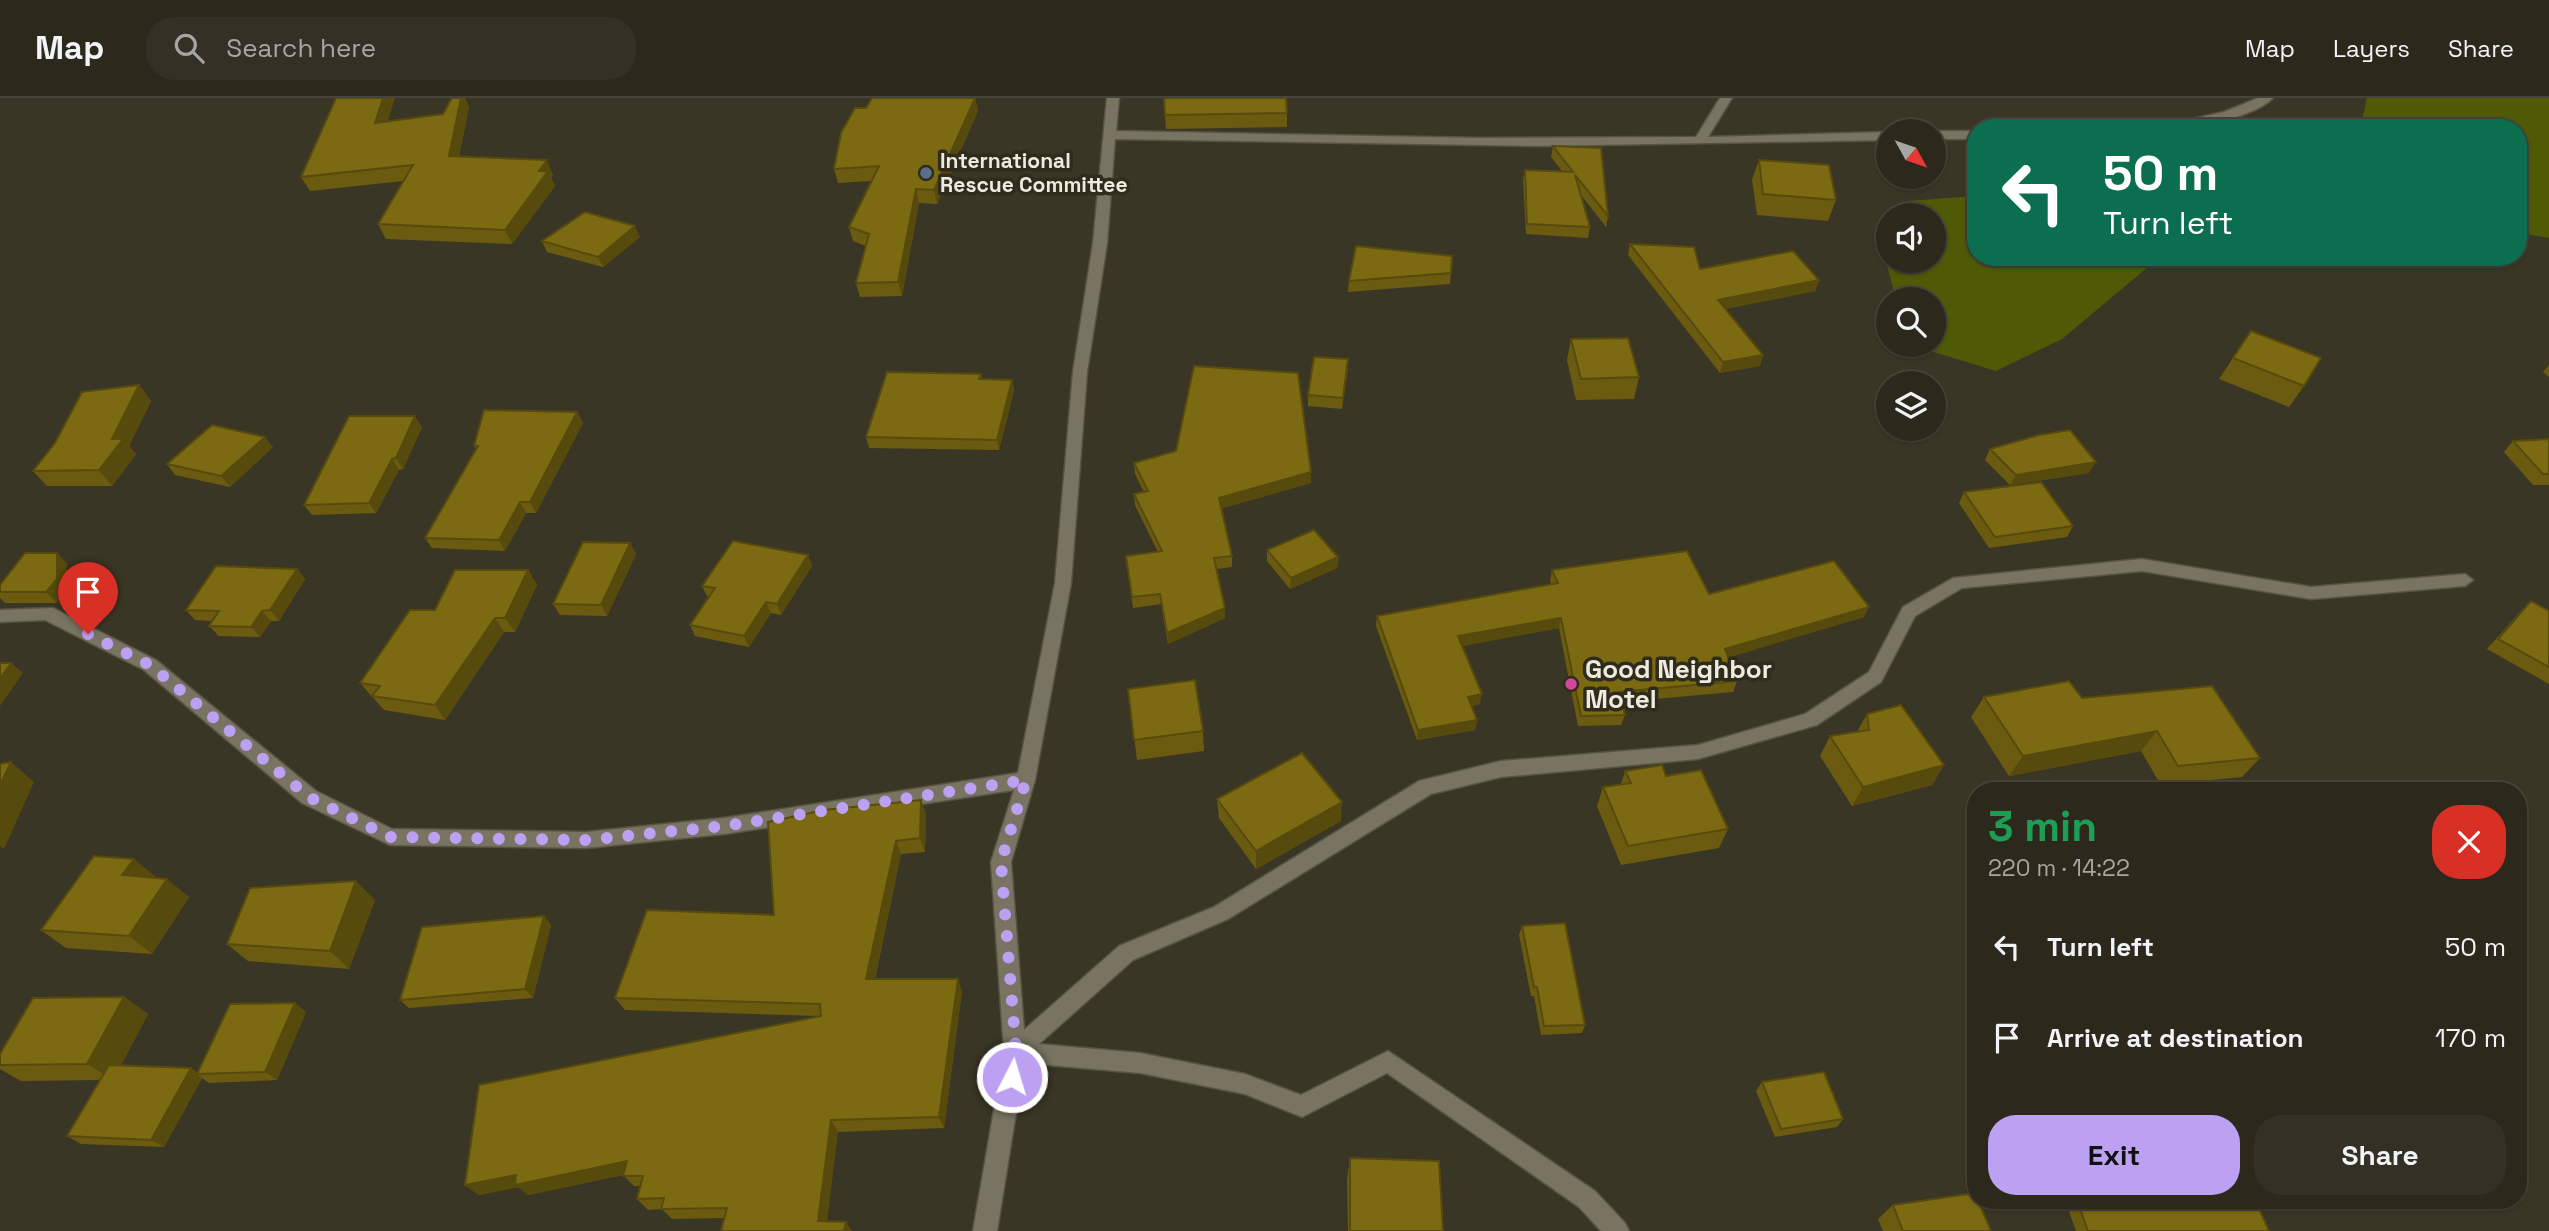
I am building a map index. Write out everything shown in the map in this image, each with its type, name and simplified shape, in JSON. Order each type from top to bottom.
[{"type":"street","points":[[985,1231],[1016,1052],[1001,862],[1026,780],[1063,583],[1080,372],[1100,243],[1113,98]]},
{"type":"street","points":[[1700,141],[1726,98]]},
{"type":"street","points":[[2216,119],[2267,98]]},
{"type":"street","points":[[1110,135],[1273,135],[1423,141],[1700,141],[1876,136]]},
{"type":"street","points":[[1946,135],[1967,135]]},
{"type":"street","points":[[1016,1052],[1126,953],[1221,913],[1426,787],[1500,769],[1698,752],[1811,720],[1875,677],[1909,612],[1959,582],[2142,565],[2311,593],[2465,580]]},
{"type":"street","points":[[0,616],[47,613],[150,665],[309,797],[390,837],[586,840],[724,826],[1026,780]]},
{"type":"street","points":[[1016,1052],[1140,1063],[1245,1084],[1302,1107],[1388,1061],[1587,1199],[1617,1231]]},
{"type":"green space","points":[[2367,98],[2549,98],[2549,238],[2527,234],[2527,119],[2362,119]]},
{"type":"green space","points":[[1967,197],[1967,266],[2149,266],[2062,339],[1996,371],[1946,356],[1946,287],[1893,287],[1889,273],[1946,273],[1946,203],[1906,203]]},
{"type":"building","points":[[336,98],[383,98],[375,123],[443,114],[452,98],[461,98],[449,156],[547,160],[539,171],[548,171],[505,230],[378,224],[413,165],[301,177]]},
{"type":"building","points":[[872,98],[975,98],[934,190],[916,189],[898,282],[856,283],[869,234],[849,227],[879,166],[834,169],[841,133],[855,108],[866,108]]},
{"type":"building","points":[[1164,98],[1286,98],[1287,113],[1165,115]]},
{"type":"building","points":[[1553,146],[1601,148],[1608,216],[1575,175],[1590,227],[1527,224],[1525,170],[1573,172]]},
{"type":"building","points":[[1759,160],[1829,165],[1836,200],[1763,194]]},
{"type":"building","points":[[585,212],[635,226],[598,257],[542,241]]},
{"type":"building","points":[[1630,244],[1694,247],[1700,269],[1793,251],[1819,280],[1718,300],[1763,355],[1723,362]]},
{"type":"building","points":[[1356,246],[1452,256],[1451,273],[1349,281]]},
{"type":"building","points":[[2251,331],[2321,358],[2304,386],[2233,358]]},
{"type":"building","points":[[1628,338],[1639,377],[1581,379],[1571,339]]},
{"type":"building","points":[[1314,357],[1348,359],[1343,398],[1308,395]]},
{"type":"building","points":[[1194,366],[1298,373],[1311,472],[1219,498],[1232,556],[1214,558],[1225,608],[1167,633],[1160,594],[1132,597],[1126,556],[1162,551],[1134,494],[1148,491],[1134,463],[1176,451]]},
{"type":"building","points":[[887,372],[981,374],[979,379],[1012,380],[997,440],[866,437]]},
{"type":"building","points":[[139,385],[112,439],[123,439],[99,470],[33,471],[55,443],[82,392]]},
{"type":"building","points":[[484,410],[577,412],[530,502],[520,502],[499,540],[425,538],[478,446],[474,446]]},
{"type":"building","points":[[349,416],[415,416],[396,458],[392,459],[369,503],[304,505]]},
{"type":"building","points":[[212,425],[265,437],[221,476],[167,464]]},
{"type":"building","points":[[2070,430],[2096,462],[2016,475],[1990,449],[2039,435]]},
{"type":"building","points":[[2549,439],[2549,474],[2543,474],[2513,441]]},
{"type":"building","points":[[2041,482],[2073,526],[1995,537],[1964,492]]},
{"type":"building","points":[[1314,530],[1338,557],[1291,578],[1267,550]]},
{"type":"building","points":[[733,541],[808,555],[777,604],[766,602],[744,636],[690,625],[715,588],[702,586]]},
{"type":"building","points":[[583,542],[630,543],[601,605],[553,604]]},
{"type":"building","points":[[1687,551],[1709,594],[1834,561],[1869,607],[1725,649],[1737,681],[1619,692],[1625,715],[1581,716],[1561,618],[1458,636],[1482,694],[1468,697],[1477,720],[1418,730],[1377,616],[1558,583],[1552,570]]},
{"type":"building","points":[[25,553],[57,553],[57,579],[46,592],[0,592],[0,585]]},
{"type":"building","points":[[216,566],[297,569],[270,610],[262,611],[251,627],[209,626],[219,611],[186,610]]},
{"type":"building","points":[[455,570],[528,570],[505,618],[495,618],[435,705],[372,696],[380,686],[360,683],[410,610],[435,610]]},
{"type":"building","points":[[2531,601],[2549,611],[2549,667],[2498,639]]},
{"type":"building","points":[[0,663],[11,663],[0,679]]},
{"type":"building","points":[[1195,680],[1203,731],[1134,740],[1128,689]]},
{"type":"building","points":[[2069,681],[2082,698],[2212,686],[2260,758],[2178,766],[2157,731],[2023,756],[1984,697]]},
{"type":"building","points":[[1901,705],[1944,765],[1863,787],[1830,736],[1869,730],[1867,714]]},
{"type":"building","points":[[1302,753],[1342,802],[1256,851],[1217,799]]},
{"type":"building","points":[[11,762],[0,785],[0,764]]},
{"type":"building","points":[[1662,765],[1666,776],[1701,770],[1728,829],[1628,846],[1603,787],[1631,783],[1625,771]]},
{"type":"building","points":[[921,800],[920,838],[896,841],[866,979],[958,979],[939,1117],[831,1120],[818,1221],[846,1222],[844,1231],[721,1231],[727,1208],[661,1209],[664,1198],[637,1199],[643,1176],[623,1176],[627,1161],[515,1185],[516,1175],[465,1185],[479,1085],[821,1016],[820,1004],[615,998],[647,910],[774,915],[768,822],[824,810]]},
{"type":"building","points":[[94,856],[134,859],[122,875],[167,879],[129,936],[41,930]]},
{"type":"building","points":[[356,881],[330,951],[227,944],[250,888]]},
{"type":"building","points":[[544,916],[525,989],[400,1000],[422,927]]},
{"type":"building","points":[[1565,923],[1585,1025],[1544,1026],[1522,926]]},
{"type":"building","points":[[124,997],[87,1064],[0,1065],[0,1054],[33,998]]},
{"type":"building","points":[[295,1003],[265,1072],[197,1074],[230,1004]]},
{"type":"building","points":[[109,1065],[191,1068],[151,1140],[67,1136]]},
{"type":"building","points":[[1824,1072],[1843,1119],[1781,1129],[1762,1082]]},
{"type":"building","points":[[1350,1158],[1439,1161],[1443,1231],[1350,1231]]},
{"type":"building","points":[[1967,1194],[1967,1209],[1982,1209],[1991,1231],[1903,1231],[1893,1205]]},
{"type":"building","points":[[2080,1209],[2259,1209],[2269,1231],[2088,1231]]},
{"type":"place","name":"International Rescue Committee","points":[[926,173]]},
{"type":"place","name":"Good Neighbor Motel","points":[[1571,684]]},
{"type":"route","points":[[88,634],[150,665],[309,797],[390,837],[586,840],[724,826],[1026,780],[1001,862],[1016,1052],[1012,1077]]}]
